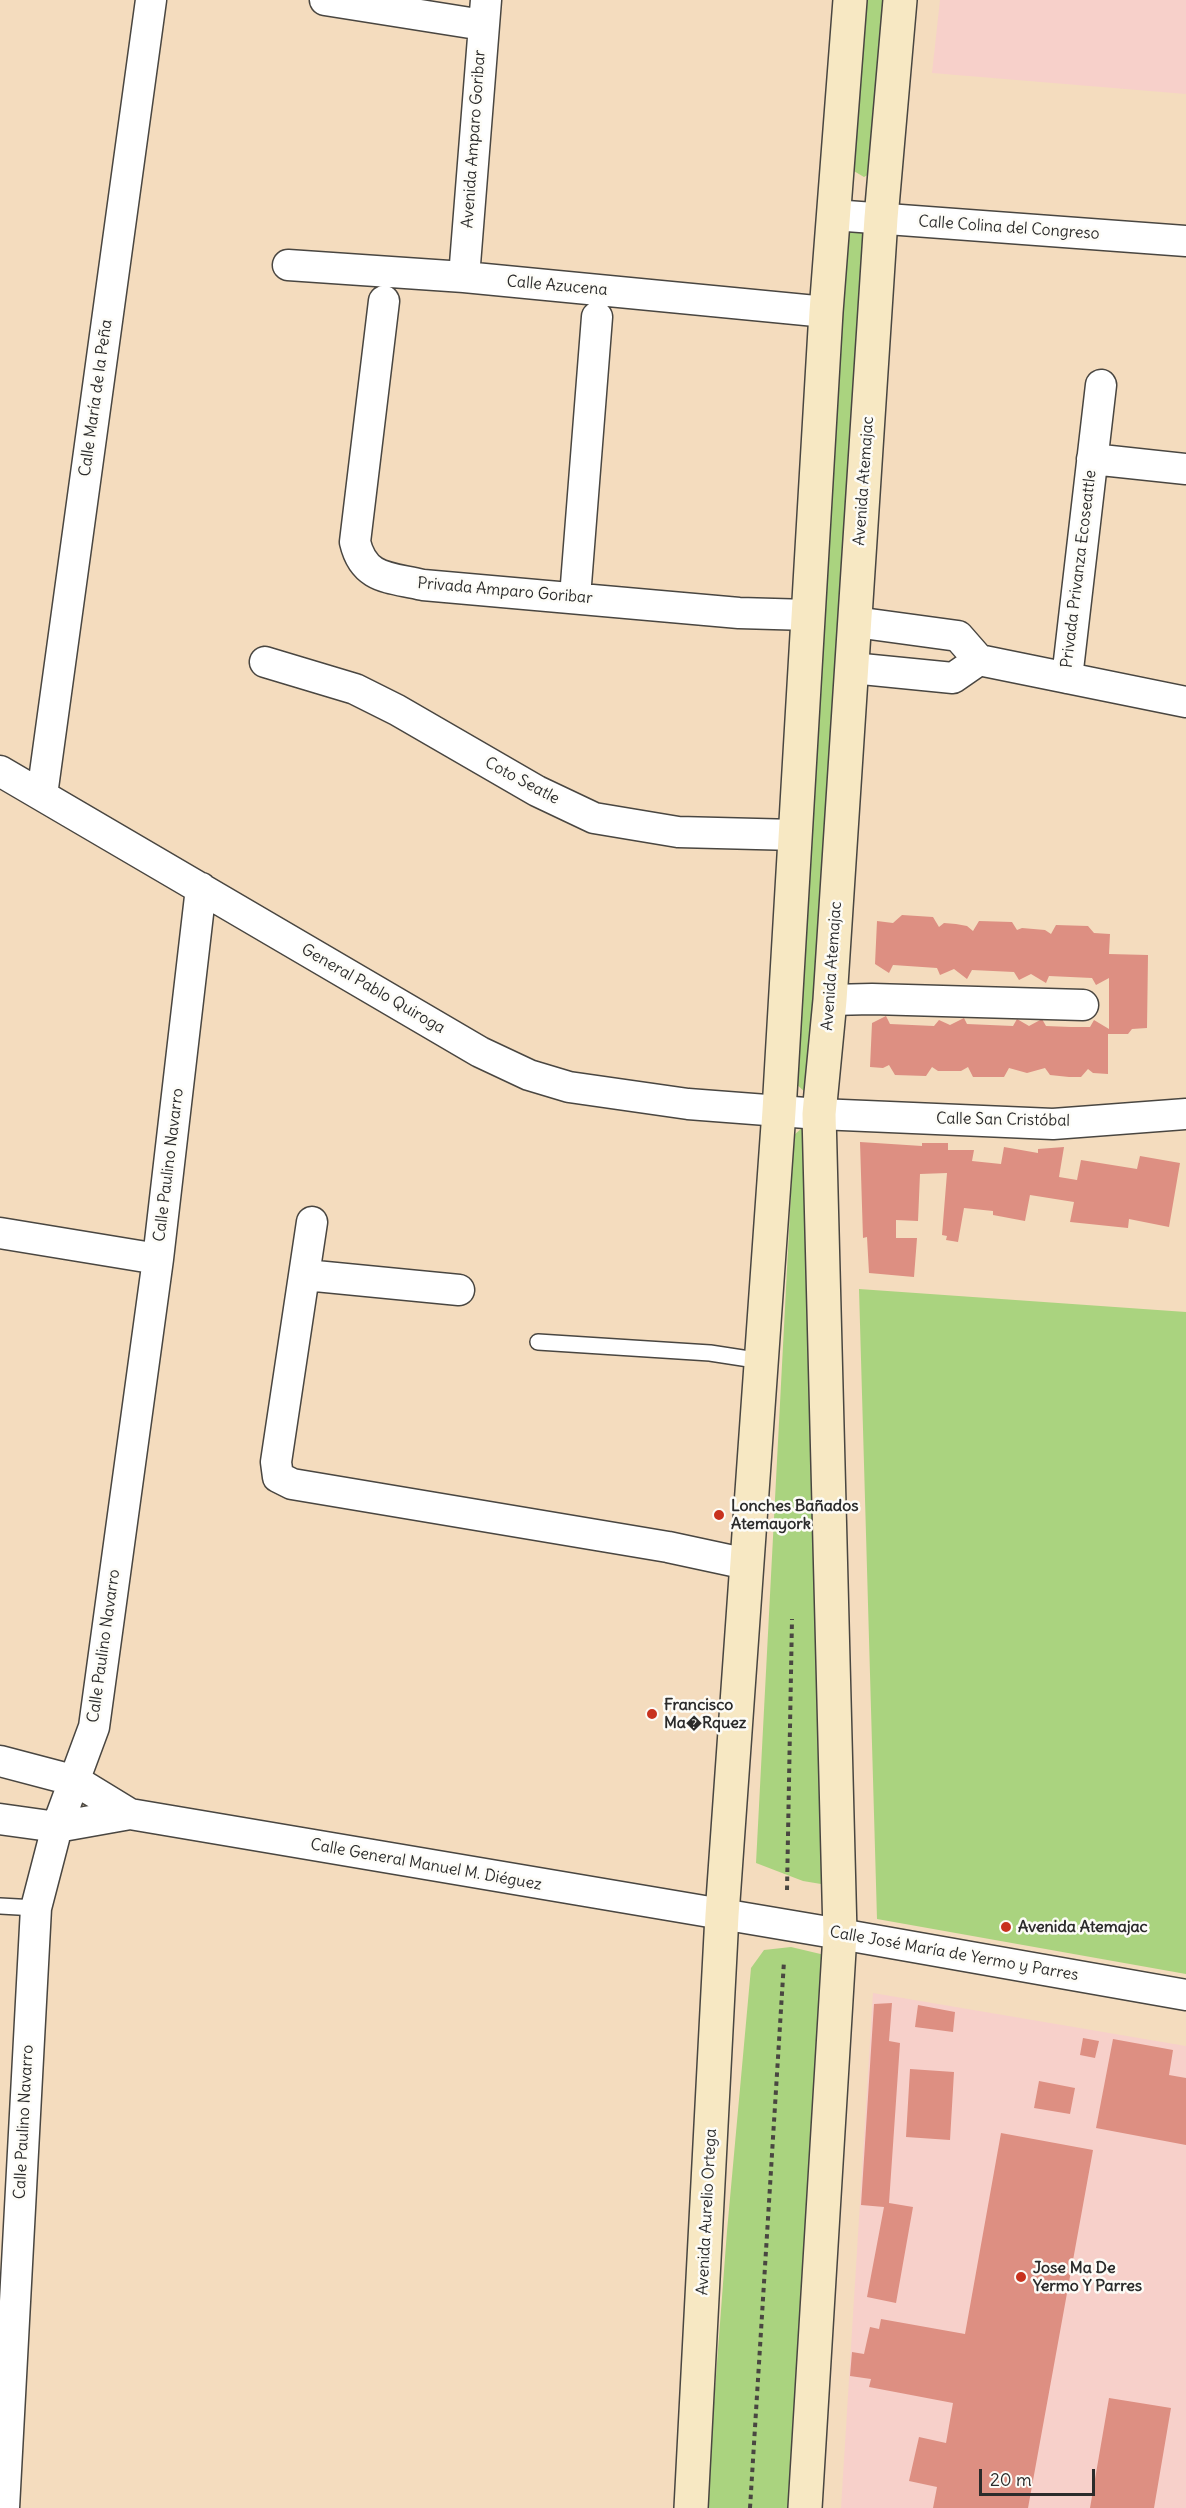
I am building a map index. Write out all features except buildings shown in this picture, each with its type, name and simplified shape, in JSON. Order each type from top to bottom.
[{"type":"main road","points":[[722,1915],[779,1112],[826,312],[850,0]]},
{"type":"main road","name":"Avenida Atemajac","points":[[840,1934],[819,1114],[830,1000],[881,218],[900,0]]},
{"type":"main road","name":"Avenida Aurelio Ortega","points":[[691,2508],[722,1915]]},
{"type":"main road","points":[[805,2508],[840,1934]]},
{"type":"street","name":"Calle María de la Peña","points":[[42,795],[151,0]]},
{"type":"street","points":[[325,0],[484,13]]},
{"type":"street","name":"Avenida Amparo Goribar","points":[[464,278],[484,13]]},
{"type":"street","name":"Calle Colina del Congreso","points":[[833,215],[1186,241]]},
{"type":"street","name":"Calle Azucena","points":[[288,266],[464,278],[826,312]]},
{"type":"street","name":"Privada Amparo Goribar","points":[[384,301],[355,542],[359,558],[375,574],[423,585],[739,613],[809,615]]},
{"type":"street","points":[[576,597],[597,317]]},
{"type":"street","name":"Privada Privanza Ecoseattle","points":[[1067,678],[1101,385]]},
{"type":"street","name":"Privada Privanza Ecoseattle","points":[[1092,459],[1186,469]]},
{"type":"street","points":[[855,622],[958,636],[979,660],[1186,702]]},
{"type":"street","points":[[852,668],[952,678],[979,660]]},
{"type":"street","name":"Coto Seatle","points":[[265,662],[355,689],[397,710],[537,791],[594,818],[678,832],[796,835]]},
{"type":"street","name":"General Pablo Quiroga","points":[[0,771],[480,1052],[529,1076],[608,1095],[819,1114]]},
{"type":"street","name":"Calle Paulino Navarro","points":[[4,2508],[36,1908],[57,1827],[94,1726],[158,1259],[201,888]]},
{"type":"street","points":[[830,1000],[872,999],[1083,1005]]},
{"type":"street","name":"Calle San Cristóbal","points":[[819,1114],[1053,1124],[1186,1114]]},
{"type":"street","points":[[312,1222],[276,1462],[278,1477],[292,1484],[657,1545],[747,1564]]},
{"type":"street","points":[[0,1233],[158,1259]]},
{"type":"street","points":[[305,1275],[459,1290]]},
{"type":"street","name":"Calle General Manuel M. Diéguez","points":[[0,1761],[76,1780],[130,1814]]},
{"type":"street","name":"Calle General Manuel M. Diéguez","points":[[0,1819],[57,1827],[130,1814],[722,1915]]},
{"type":"street","name":"Calle José María de Yermo y Parres","points":[[722,1915],[1186,1995]]},
{"type":"lane","points":[[538,1342],[711,1353],[762,1361]]},
{"type":"lane","points":[[0,1906],[36,1908]]},
{"type":"shaded area","points":[[940,0],[1186,0],[1186,94],[932,73]]},
{"type":"shaded area","name":"Jose Ma De Yermo Y Parres","points":[[873,1993],[1186,2046],[1186,2508],[841,2508]]},
{"type":"green space","points":[[863,0],[898,0],[883,166],[864,177],[847,167]]},
{"type":"green space","points":[[861,225],[876,236],[808,1095],[792,1080],[845,233]]},
{"type":"green space","points":[[809,1122],[835,1875],[821,1884],[803,1881],[756,1863],[794,1135]]},
{"type":"green space","points":[[859,1289],[1186,1312],[1186,1974],[877,1919]]},
{"type":"green space","points":[[791,1947],[829,1956],[799,2508],[706,2508],[727,2231],[751,1968],[764,1950]]},
{"type":"place","name":"Lonches Bañados Atemayork","points":[[719,1515]]},
{"type":"place","name":"Francisco Ma�Rquez","points":[[652,1714]]},
{"type":"place","name":"Avenida Atemajac","points":[[1006,1927]]},
{"type":"place","name":"Jose Ma De Yermo Y Parres","points":[[1021,2277]]}]
